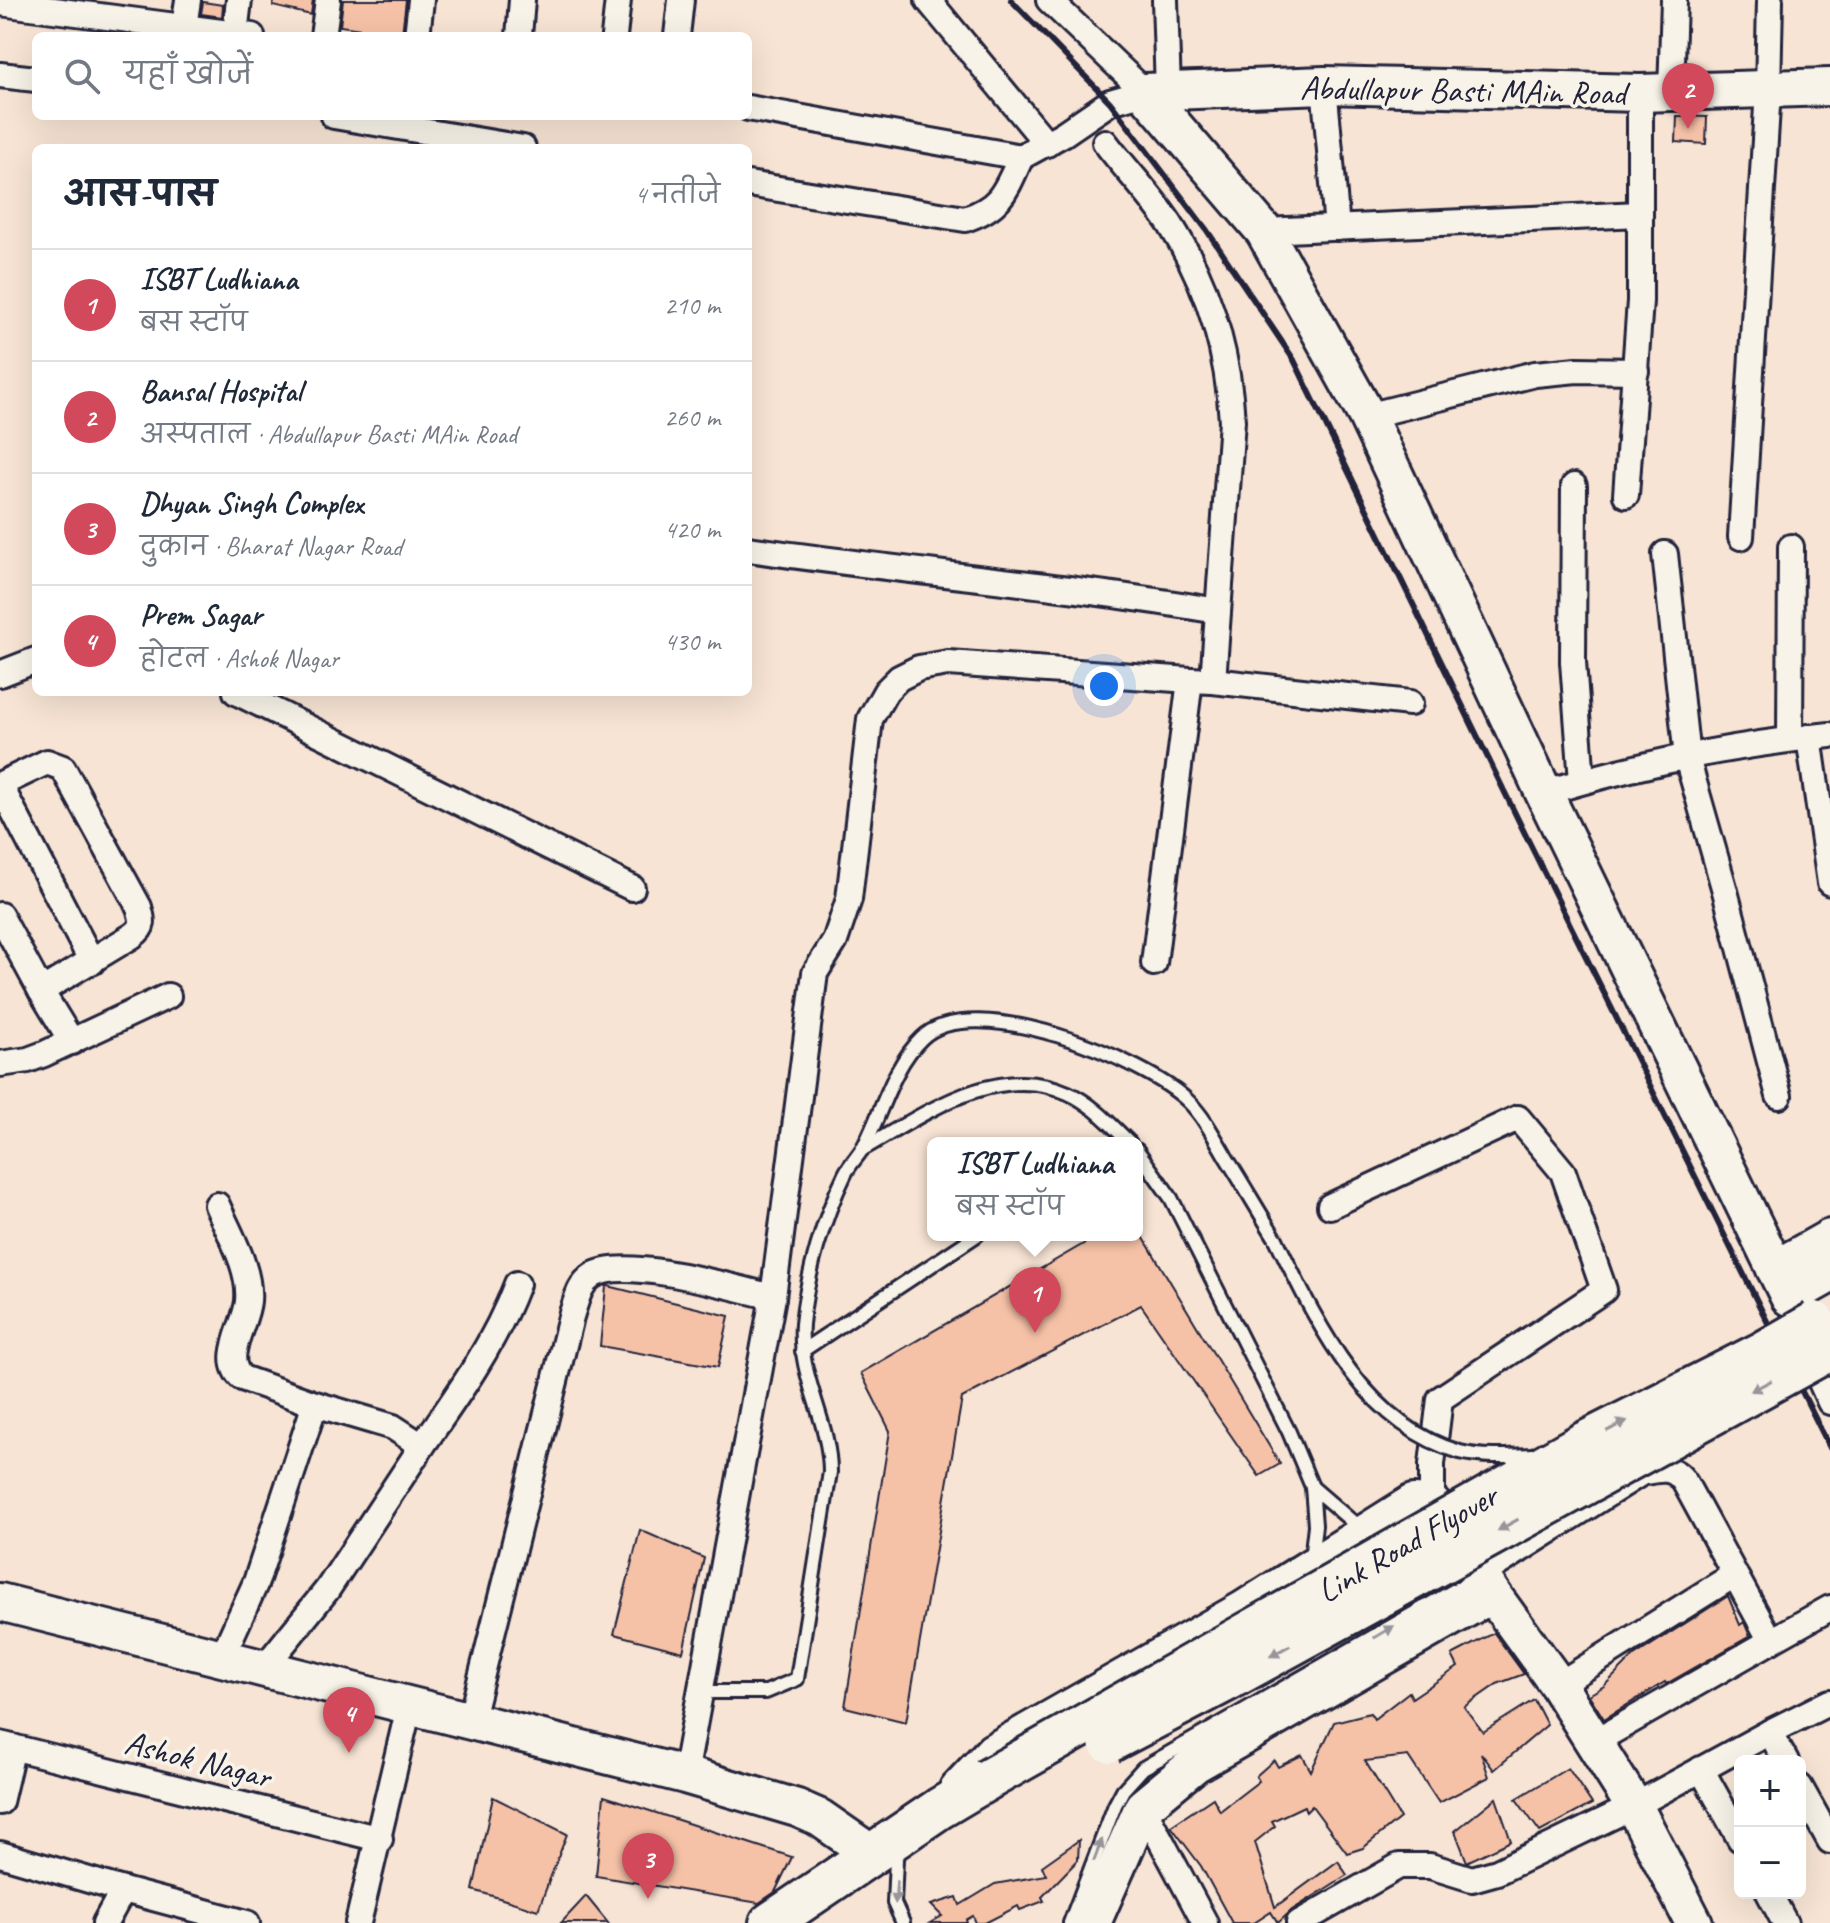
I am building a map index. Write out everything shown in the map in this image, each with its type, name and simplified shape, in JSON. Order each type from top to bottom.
[{"type":"main road","name":"Link Road Flyover","points":[[993,1790],[1563,1455],[1763,1352],[1830,1313]]},
{"type":"main road","name":"Link Road Flyover","points":[[993,1790],[1228,1680],[1828,1378]]},
{"type":"main road","points":[[811,1923],[940,1808],[993,1790]]},
{"type":"main road","points":[[770,1923],[993,1790]]},
{"type":"street","points":[[184,27],[188,0]]},
{"type":"street","points":[[239,0],[243,32]]},
{"type":"street","points":[[324,32],[328,0]]},
{"type":"street","points":[[417,32],[421,0]]},
{"type":"street","points":[[519,32],[522,0]]},
{"type":"street","points":[[614,32],[618,0]]},
{"type":"street","points":[[677,32],[681,0]]},
{"type":"street","points":[[928,0],[1047,144]]},
{"type":"street","points":[[1049,0],[1156,91],[1264,231],[1367,416],[1544,793],[1782,1283],[1787,1306],[1828,1378]]},
{"type":"street","points":[[1156,91],[1165,0]]},
{"type":"street","points":[[1626,495],[1636,371],[1640,214],[1656,93],[1674,0]]},
{"type":"street","points":[[1741,537],[1768,90],[1770,0]]},
{"type":"street","points":[[0,3],[147,11],[184,27],[221,32]]},
{"type":"street","points":[[0,75],[32,79]]},
{"type":"street","points":[[1324,85],[1337,228]]},
{"type":"street","name":"Abdullapur Basti MAin Road","points":[[1156,91],[1324,85],[1656,93],[1830,87]]},
{"type":"street","points":[[752,109],[1021,157],[1047,144],[1110,102],[1156,91]]},
{"type":"street","points":[[401,121],[505,144]]},
{"type":"street","points":[[1105,142],[1169,223],[1203,287],[1230,379],[1232,421],[1218,611],[1201,680],[1154,963]]},
{"type":"street","points":[[752,185],[965,219],[985,212],[995,204],[1021,157]]},
{"type":"street","points":[[1264,231],[1640,214]]},
{"type":"street","points":[[1367,416],[1535,374],[1577,370],[1636,371]]},
{"type":"street","points":[[1574,486],[1573,662],[1582,781]]},
{"type":"street","points":[[1791,547],[1810,737],[1830,883]]},
{"type":"street","points":[[752,550],[1148,599],[1218,611]]},
{"type":"street","points":[[1665,554],[1687,758],[1779,1096]]},
{"type":"street","points":[[0,674],[32,662]]},
{"type":"street","points":[[685,1775],[773,1297],[815,973],[835,941],[845,913],[870,719],[886,691],[899,678],[919,668],[948,663],[1201,680],[1410,703]]},
{"type":"street","points":[[244,696],[632,888]]},
{"type":"street","points":[[1544,793],[1582,781],[1687,758],[1810,737]]},
{"type":"street","points":[[41,991],[92,962],[141,930],[143,922],[139,907],[63,768],[47,762],[1,784],[92,962]]},
{"type":"street","points":[[0,915],[72,1042]]},
{"type":"street","points":[[0,1064],[28,1060],[168,996]]},
{"type":"street","points":[[1330,1206],[1518,1118],[1563,1172],[1604,1290],[1440,1399],[1432,1464],[1432,1504]]},
{"type":"street","points":[[217,1205],[248,1285],[246,1314],[234,1350],[237,1374],[315,1404],[393,1427],[422,1446]]},
{"type":"street","points":[[1782,1283],[1830,1238]]},
{"type":"street","points":[[470,1722],[572,1313],[582,1285],[594,1274],[629,1268],[773,1297]]},
{"type":"street","points":[[1782,1283],[1830,1274]]},
{"type":"street","points":[[263,1669],[327,1590],[462,1389],[506,1313],[517,1284]]},
{"type":"street","points":[[221,1659],[256,1582],[315,1404]]},
{"type":"street","points":[[1092,1923],[1143,1807],[1195,1764],[1486,1585],[1641,1473],[1669,1469],[1679,1474],[1771,1641]]},
{"type":"street","points":[[940,1808],[993,1752],[1243,1610],[1413,1503],[1432,1504],[1594,1742],[1634,1806],[1694,1923]]},
{"type":"street","points":[[1558,1685],[1734,1575]]},
{"type":"street","points":[[0,1602],[685,1775],[797,1808],[884,1856]]},
{"type":"street","points":[[1594,1742],[1830,1608]]},
{"type":"street","points":[[1299,1923],[1399,1866],[1430,1866],[1472,1879],[1486,1876],[1634,1806],[1830,1702]]},
{"type":"street","points":[[358,1923],[409,1707]]},
{"type":"street","points":[[1770,1732],[1783,1755]]},
{"type":"street","points":[[0,1802],[6,1745]]},
{"type":"street","name":"Ashok Nagar","points":[[6,1745],[380,1839]]},
{"type":"street","points":[[1701,1769],[1734,1828]]},
{"type":"street","points":[[1806,1798],[1830,1841]]},
{"type":"street","points":[[1143,1807],[1205,1923]]},
{"type":"street","points":[[0,1854],[247,1923]]},
{"type":"street","points":[[105,1923],[123,1890]]},
{"type":"street","points":[[1772,1899],[1785,1923]]},
{"type":"lane","points":[[700,1692],[766,1692],[797,1679],[830,1472],[827,1445],[807,1380],[802,1351],[802,1324],[820,1240],[833,1199],[847,1169],[863,1149],[902,1063],[923,1036],[941,1026],[967,1020],[1000,1021],[1030,1028],[1114,1055],[1167,1084],[1190,1102],[1209,1129],[1276,1239],[1305,1300],[1345,1366],[1382,1408],[1424,1438],[1462,1452],[1504,1456],[1563,1455]]},
{"type":"lane","points":[[863,1149],[962,1095],[1024,1081],[1069,1093],[1093,1108],[1118,1137]]},
{"type":"lane","points":[[1143,1158],[1171,1198],[1289,1432],[1312,1487],[1315,1525],[1309,1567]]},
{"type":"lane","points":[[802,1351],[968,1241]]},
{"type":"lane","points":[[1312,1487],[1364,1532],[1387,1566]]},
{"type":"lane","points":[[1395,1578],[1418,1612]]},
{"type":"lane","points":[[1070,1923],[1115,1805],[1123,1790],[1143,1768],[1418,1612],[1486,1585]]},
{"type":"lane","points":[[884,1856],[895,1909],[903,1923]]},
{"type":"building","points":[[273,0],[313,0],[311,15],[273,6]]},
{"type":"building","points":[[343,0],[406,0],[402,32],[369,32],[340,26]]},
{"type":"building","points":[[203,2],[223,5],[222,17],[201,14]]},
{"type":"building","points":[[1677,116],[1707,117],[1706,144],[1676,142]]},
{"type":"building","points":[[1143,1237],[1280,1464],[1259,1476],[1141,1305],[962,1398],[906,1722],[845,1707],[890,1431],[861,1373],[1089,1241],[1143,1241]]},
{"type":"building","points":[[608,1286],[729,1316],[718,1367],[600,1346]]},
{"type":"building","points":[[640,1530],[704,1558],[683,1652],[614,1634]]},
{"type":"building","points":[[1728,1596],[1740,1625],[1744,1622],[1750,1636],[1604,1719],[1589,1695],[1604,1686],[1634,1656]]},
{"type":"building","points":[[1494,1633],[1524,1674],[1497,1684],[1464,1707],[1483,1732],[1534,1700],[1547,1725],[1494,1770],[1481,1753],[1489,1777],[1439,1803],[1408,1756],[1365,1761],[1400,1818],[1363,1848],[1347,1853],[1312,1806],[1306,1812],[1304,1806],[1272,1821],[1275,1826],[1255,1842],[1275,1907],[1338,1861],[1347,1875],[1292,1910],[1278,1923],[1271,1912],[1254,1923],[1232,1923],[1201,1866],[1171,1826],[1213,1798],[1220,1811],[1259,1781],[1256,1776],[1274,1760],[1278,1767],[1302,1755],[1311,1771],[1334,1722],[1370,1713],[1374,1719],[1409,1692],[1412,1698],[1458,1667],[1452,1655]]},
{"type":"building","points":[[1568,1768],[1592,1804],[1540,1832],[1516,1799]]},
{"type":"building","points":[[604,1796],[792,1857],[775,1892],[759,1903],[596,1876]]},
{"type":"building","points":[[493,1797],[567,1834],[538,1910],[473,1890]]},
{"type":"building","points":[[1496,1798],[1511,1841],[1467,1862],[1455,1831]]},
{"type":"building","points":[[1079,1840],[1078,1860],[1042,1897],[1044,1901],[1020,1910],[1018,1906],[985,1923],[976,1923],[973,1916],[966,1920],[967,1923],[930,1923],[942,1916],[931,1905],[957,1897],[960,1905],[995,1884],[1046,1875],[1042,1866]]},
{"type":"building","points":[[586,1896],[608,1923],[561,1923]]},
{"type":"railway","points":[[1011,0],[1110,102],[1206,229],[1294,360],[1830,1448]]},
{"type":"place","name":"Bansal Hospital","points":[[1688,129]]},
{"type":"place","name":"ISBT Ludhiana","points":[[1035,1333]]},
{"type":"place","name":"Prem Sagar","points":[[349,1753]]},
{"type":"place","name":"Dhyan Singh Complex","points":[[648,1899]]}]
